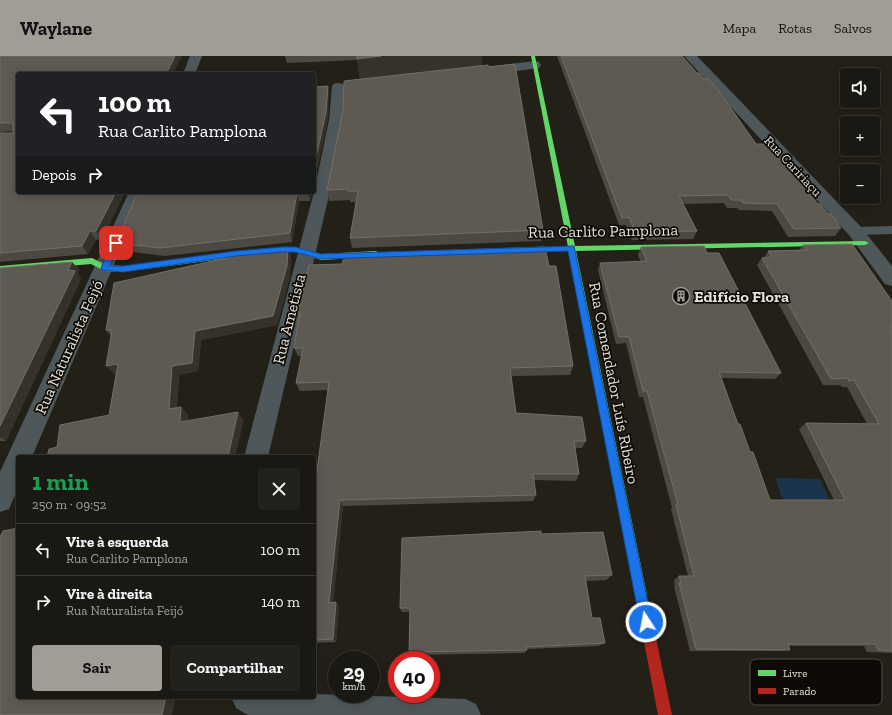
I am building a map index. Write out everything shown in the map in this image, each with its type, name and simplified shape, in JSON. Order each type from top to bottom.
[{"type":"street","points":[[190,72],[196,56]]},
{"type":"street","name":"Rua Caririaçu","points":[[690,56],[855,231],[892,279]]},
{"type":"street","points":[[472,72],[534,60]]},
{"type":"street","name":"Rua Comendador Luís Ribeiro","points":[[534,60],[665,715]]},
{"type":"street","name":"Rua Ametista","points":[[256,455],[305,251],[326,170],[336,120],[340,87]]},
{"type":"street","name":"Rua Naturalista Feijó","points":[[21,455],[105,268],[136,194]]},
{"type":"street","name":"Rua Carlito Pamplona","points":[[508,250],[865,243]]},
{"type":"street","points":[[0,269],[92,261],[105,268],[123,269],[262,251],[295,249],[321,257],[388,254]]},
{"type":"street","points":[[0,500],[16,464]]},
{"type":"street","points":[[249,699],[273,708],[465,715]]},
{"type":"lane","points":[[855,231],[892,230]]},
{"type":"water","points":[[775,478],[820,479],[830,501],[783,500]]},
{"type":"building","points":[[0,56],[175,56],[167,72],[16,72],[16,194],[115,194],[96,231],[90,231],[82,246],[0,253],[0,133],[13,133],[13,123],[0,123]]},
{"type":"building","points":[[357,56],[381,56],[357,59]]},
{"type":"building","points":[[561,56],[682,56],[697,73],[699,73],[704,79],[708,79],[719,91],[756,144],[768,144],[818,204],[820,204],[828,214],[831,214],[841,228],[794,229],[777,204],[743,203],[741,200],[731,200],[728,195],[679,196],[697,231],[635,232],[629,217],[622,218]]},
{"type":"building","points":[[515,64],[543,230],[350,238],[358,191],[348,191],[348,189],[327,190],[343,110],[344,81],[488,65],[489,67]]},
{"type":"building","points":[[328,86],[326,112],[316,158],[316,87]]},
{"type":"building","points":[[137,194],[297,194],[290,233],[160,248],[126,244],[130,227],[123,228]]},
{"type":"building","points":[[852,244],[892,301],[892,328],[890,328],[892,331],[892,651],[878,650],[875,644],[788,644],[790,650],[696,649],[679,583],[681,583],[679,576],[694,576],[676,505],[678,505],[647,391],[643,391],[629,337],[619,337],[600,263],[647,261],[641,247],[704,246],[707,253],[719,253],[781,373],[719,372],[738,424],[740,424],[750,452],[753,452],[770,500],[845,500],[806,423],[879,424],[854,380],[849,381],[848,378],[831,379],[762,258],[772,257],[768,251],[807,250],[803,245]]},
{"type":"building","points":[[288,247],[287,266],[273,316],[195,331],[192,363],[172,366],[169,409],[181,407],[180,422],[238,412],[228,455],[48,455],[49,449],[57,447],[60,425],[109,415],[118,364],[106,366],[112,330],[106,330],[114,283],[240,255],[225,254]]},
{"type":"building","points":[[545,247],[549,266],[556,266],[573,366],[510,368],[516,413],[582,417],[586,441],[574,441],[579,474],[533,474],[536,495],[340,500],[329,603],[336,602],[333,639],[316,640],[316,477],[329,382],[296,383],[303,348],[294,348],[300,312],[298,312],[309,265],[342,264],[343,260],[346,260],[347,254]]},
{"type":"building","points":[[72,262],[68,270],[75,271],[0,426],[0,268]]},
{"type":"building","points":[[16,528],[16,699],[166,699],[162,715],[0,715],[0,537],[3,531]]},
{"type":"building","points":[[541,531],[541,534],[603,532],[612,575],[585,576],[592,618],[600,618],[605,643],[526,647],[527,650],[409,651],[410,608],[400,608],[402,538]]},
{"type":"traffic: fast","points":[[533,56],[641,595]]},
{"type":"traffic: fast","points":[[516,250],[865,243]]},
{"type":"traffic: fast","points":[[0,269],[92,261],[105,268],[123,269],[282,249],[295,249],[321,257],[376,254]]},
{"type":"traffic: jam","points":[[641,595],[665,715]]},
{"type":"place","name":"Edifício Flora","points":[[681,296]]},
{"type":"route","points":[[116,243],[105,268],[123,269],[282,249],[305,251],[321,257],[571,248],[646,622]]}]
